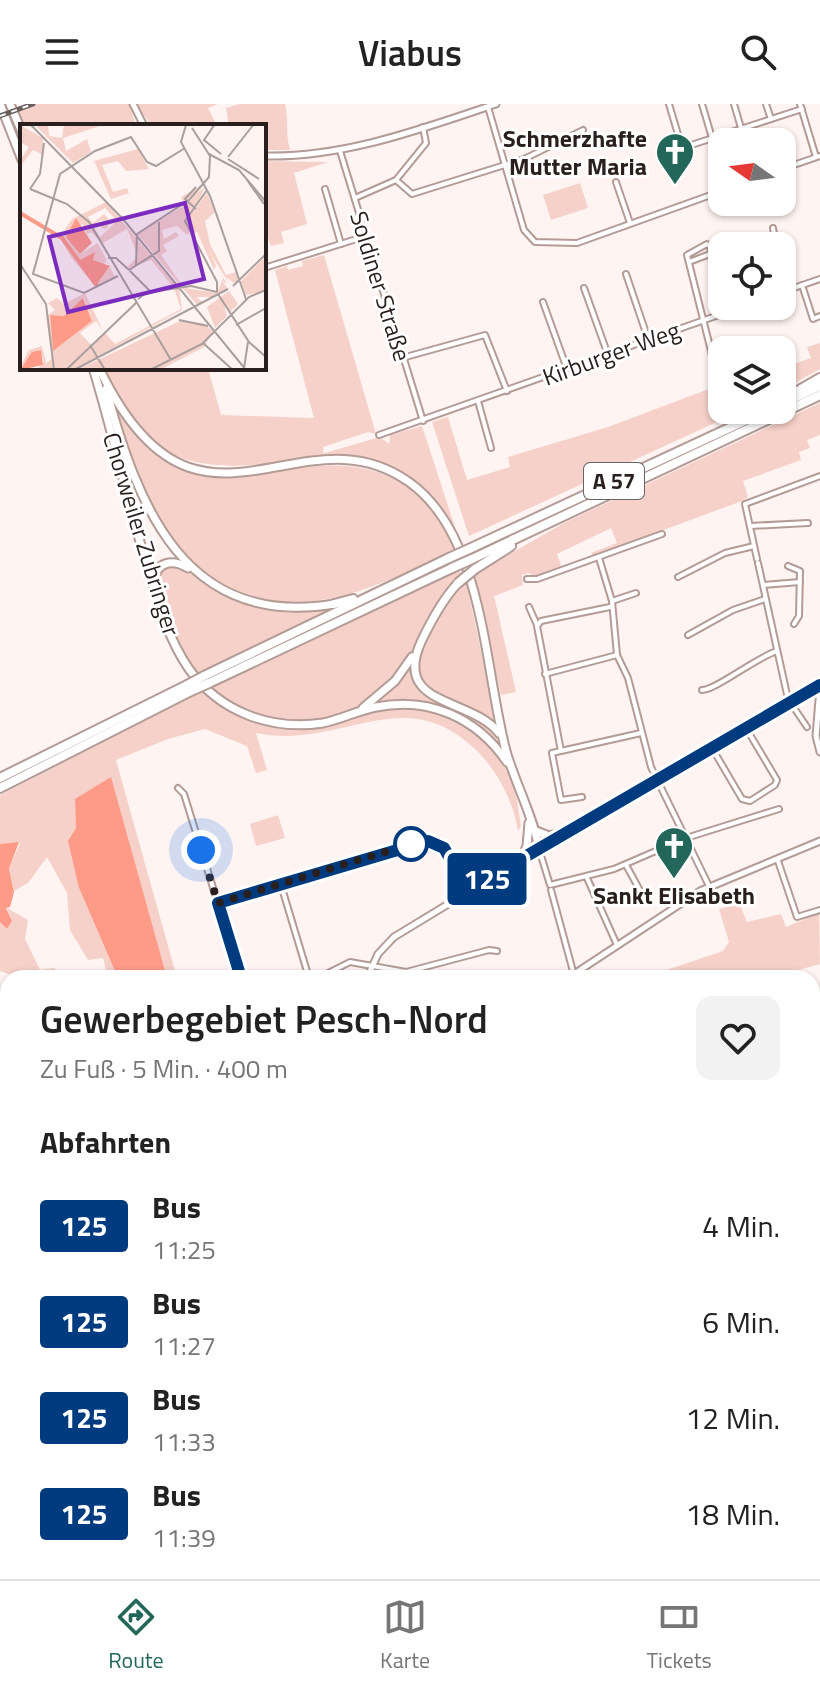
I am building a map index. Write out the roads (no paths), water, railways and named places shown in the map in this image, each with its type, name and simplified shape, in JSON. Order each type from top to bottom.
[{"type":"highway","points":[[0,104],[20,155]]},
{"type":"highway","points":[[10,104],[20,127]]},
{"type":"highway","name":"Chorweiler Zubringer","points":[[94,370],[157,598],[184,661],[208,691],[229,706],[258,719],[292,725],[328,722],[357,711],[407,704],[449,713],[484,733],[511,767]]},
{"type":"highway","name":"Chorweiler Zubringer","points":[[100,370],[138,491],[173,549],[201,575]]},
{"type":"highway","name":"Chorweiler Zubringer","points":[[100,370],[114,400],[138,433],[162,454],[187,466],[241,474],[317,461],[350,460],[392,472],[428,497],[452,531],[463,561],[482,630],[503,738],[539,849]]},
{"type":"highway","points":[[796,393],[820,378]]},
{"type":"highway","points":[[796,396],[820,386]]},
{"type":"highway","name":"A 57","points":[[0,778],[452,568],[473,564],[553,521],[817,398]]},
{"type":"highway","name":"A 57","points":[[206,680],[399,582],[736,424]]},
{"type":"highway","points":[[157,598],[153,578],[164,563],[177,563],[234,594],[269,605],[307,608],[334,604],[399,582]]},
{"type":"highway","points":[[357,711],[395,681],[473,564]]},
{"type":"highway","points":[[425,635],[413,663],[418,682],[431,694],[492,725],[503,738]]},
{"type":"highway","name":"A 57","points":[[0,788],[189,688]]},
{"type":"highway","points":[[529,821],[533,843],[539,849]]},
{"type":"highway","points":[[521,859],[527,849],[529,821]]},
{"type":"highway","points":[[534,829],[547,836],[564,833]]},
{"type":"street","points":[[133,104],[143,124]]},
{"type":"street","points":[[266,156],[312,156],[340,151],[496,104]]},
{"type":"street","points":[[669,104],[682,148],[708,139]]},
{"type":"street","points":[[702,104],[709,128]]},
{"type":"street","points":[[734,104],[741,128],[801,107],[818,157],[796,164]]},
{"type":"street","points":[[766,104],[771,119]]},
{"type":"street","points":[[488,107],[524,230],[535,242],[571,244],[708,196]]},
{"type":"street","points":[[355,198],[396,180],[426,143],[423,127]]},
{"type":"street","points":[[396,180],[412,194],[505,166],[583,130]]},
{"type":"street","name":"Soldiner Straße","points":[[340,151],[423,421]]},
{"type":"street","points":[[616,182],[630,223]]},
{"type":"street","points":[[325,189],[341,244]]},
{"type":"street","points":[[773,228],[774,232]]},
{"type":"street","points":[[266,267],[366,236]]},
{"type":"street","points":[[689,262],[710,254],[711,247],[707,244],[690,251],[689,262],[709,336]]},
{"type":"street","points":[[626,274],[649,340]]},
{"type":"street","points":[[796,287],[820,279]]},
{"type":"street","points":[[802,285],[813,319],[820,316]]},
{"type":"street","points":[[584,288],[608,355]]},
{"type":"street","points":[[543,302],[567,369]]},
{"type":"street","name":"Kirburger Weg","points":[[379,435],[706,320]]},
{"type":"street","points":[[402,358],[481,334],[488,338],[507,391]]},
{"type":"street","points":[[478,401],[491,448]]},
{"type":"street","points":[[807,727],[789,702],[745,504],[820,476]]},
{"type":"street","points":[[750,526],[808,523]]},
{"type":"street","points":[[527,579],[537,579],[662,534]]},
{"type":"street","points":[[678,577],[725,553],[754,546]]},
{"type":"street","points":[[599,558],[611,604],[617,655],[628,678],[641,733],[658,780],[709,886]]},
{"type":"street","points":[[788,566],[800,571],[799,616],[794,624]]},
{"type":"street","points":[[763,585],[800,582]]},
{"type":"street","points":[[537,625],[541,621],[611,604],[636,593]]},
{"type":"street","points":[[688,635],[733,610],[766,599]]},
{"type":"street","points":[[529,607],[537,625],[561,751]]},
{"type":"street","points":[[702,690],[719,685],[751,662],[777,651]]},
{"type":"street","points":[[545,674],[617,655]]},
{"type":"street","points":[[369,970],[394,937],[468,890],[820,686]]},
{"type":"street","points":[[820,686],[816,736],[820,752]]},
{"type":"street","points":[[712,748],[742,799],[750,801],[777,780],[746,728]]},
{"type":"street","points":[[582,797],[561,800],[552,755],[641,733]]},
{"type":"street","points":[[178,788],[184,794],[239,970]]},
{"type":"street","points":[[550,888],[626,865],[686,838],[779,809]]},
{"type":"street","points":[[218,903],[428,841],[444,848],[468,890]]},
{"type":"street","points":[[582,970],[709,886],[778,861],[820,841]]},
{"type":"street","points":[[539,849],[570,970]]},
{"type":"street","points":[[778,861],[797,917],[820,910]]},
{"type":"street","points":[[626,865],[643,896]]},
{"type":"street","points":[[457,870],[470,876],[501,871]]},
{"type":"street","points":[[587,877],[617,945]]},
{"type":"street","points":[[281,885],[307,970]]},
{"type":"street","points":[[414,970],[489,950],[497,951]]},
{"type":"street","points":[[334,970],[350,962],[397,970]]},
{"type":"railway","points":[[0,116],[33,104]]},
{"type":"place","name":"Schmerzhafte Mutter Maria","points":[[675,186]]},
{"type":"place","name":"Sankt Elisabeth","points":[[674,880]]}]
